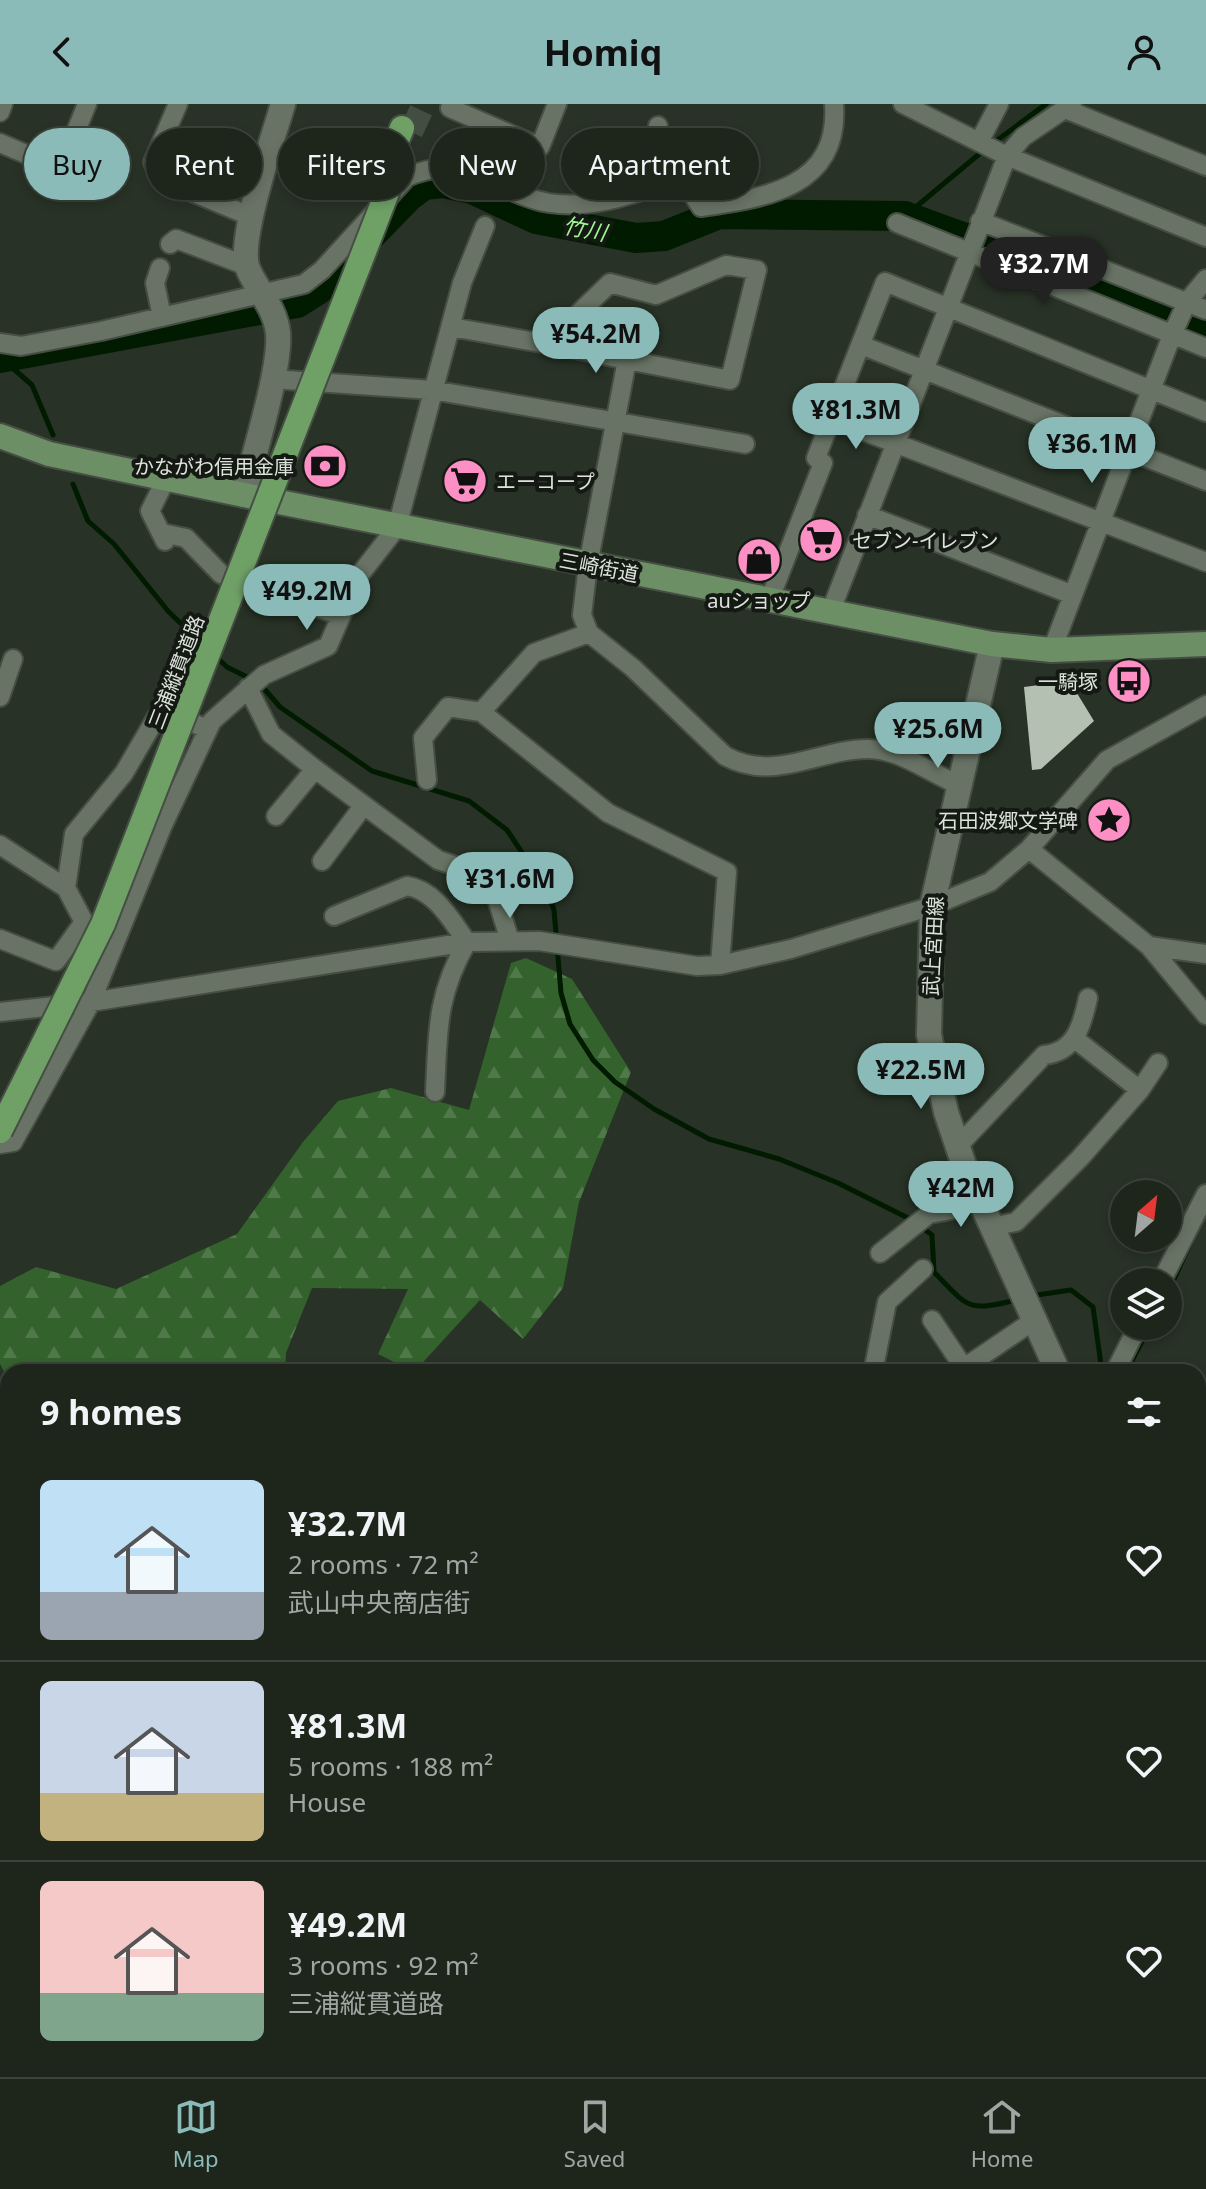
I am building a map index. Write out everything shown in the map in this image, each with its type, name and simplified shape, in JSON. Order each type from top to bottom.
[{"type":"highway","name":"三浦縦貫道路","points":[[0,1112],[74,966],[132,828],[378,200]]},
{"type":"highway","name":"三浦縦貫道路","points":[[0,1131],[61,1014],[103,924],[379,200]]},
{"type":"main road","points":[[244,495],[272,379],[278,334],[265,293],[247,266],[252,217],[283,104]]},
{"type":"main road","name":"三崎街道","points":[[0,436],[49,454],[166,479],[992,644],[1052,650],[1206,644]]},
{"type":"main road","name":"武上宮田線","points":[[992,644],[932,906],[929,1035],[957,1147],[976,1196],[1054,1364]]},
{"type":"street","points":[[0,112],[3,104]]},
{"type":"street","points":[[0,143],[61,169],[87,104]]},
{"type":"street","points":[[178,104],[153,162],[161,179],[252,217]]},
{"type":"street","points":[[448,105],[540,147],[557,104]]},
{"type":"street","points":[[759,196],[778,193],[815,169],[831,141],[834,104]]},
{"type":"street","points":[[903,104],[1007,156],[1206,237]]},
{"type":"street","points":[[979,142],[999,104]]},
{"type":"street","points":[[830,613],[1007,156],[1023,137],[1068,106],[1206,166]]},
{"type":"street","points":[[0,343],[21,346],[304,284],[407,177],[424,169],[462,170],[525,197],[549,203],[592,205],[609,200]]},
{"type":"street","points":[[696,200],[701,207],[740,200]]},
{"type":"street","points":[[980,221],[1206,310]]},
{"type":"street","points":[[897,223],[1206,348]]},
{"type":"street","points":[[0,1144],[13,1142],[91,1002],[207,729],[264,675],[328,646],[358,577],[397,527],[462,283],[485,226]]},
{"type":"street","points":[[170,244],[176,239],[247,266]]},
{"type":"street","points":[[451,327],[730,380],[757,270],[726,265],[656,295],[610,283],[579,313],[575,349]]},
{"type":"street","points":[[160,268],[155,283],[162,317]]},
{"type":"street","points":[[1052,650],[1172,335],[1187,302],[1206,279]]},
{"type":"street","points":[[769,601],[823,463],[816,458],[885,282],[1206,412]]},
{"type":"street","points":[[861,345],[1206,481]]},
{"type":"street","points":[[627,360],[588,565],[582,615],[589,633],[633,668],[725,756],[740,764],[773,768],[866,749],[890,751],[959,785]]},
{"type":"street","points":[[272,379],[432,390],[615,419],[745,444]]},
{"type":"street","points":[[832,419],[1206,562]]},
{"type":"street","points":[[166,479],[150,511],[164,538],[186,538],[221,574],[255,589],[339,615]]},
{"type":"street","points":[[867,515],[1073,595]]},
{"type":"street","points":[[481,712],[534,653],[589,633]]},
{"type":"street","points":[[0,697],[13,659]]},
{"type":"street","points":[[248,688],[271,734],[438,860],[483,875],[493,886],[510,941]]},
{"type":"street","points":[[0,1012],[91,1002],[467,942],[510,941],[581,946],[697,966],[720,965],[791,949],[932,906],[990,882],[1029,849],[1107,760],[1206,705]]},
{"type":"street","points":[[427,780],[423,738],[448,707],[481,712],[608,813],[727,872],[720,965]]},
{"type":"street","points":[[66,888],[74,834],[124,773],[156,718],[165,711],[207,729]]},
{"type":"street","points":[[276,816],[315,769]]},
{"type":"street","points":[[322,861],[364,805]]},
{"type":"street","points":[[0,845],[39,874],[66,888],[84,922],[114,944]]},
{"type":"street","points":[[1029,849],[1149,946],[1206,1015]]},
{"type":"street","points":[[334,916],[407,886],[419,888],[432,897],[467,942]]},
{"type":"street","points":[[0,939],[56,961],[84,922]]},
{"type":"street","points":[[435,1092],[441,1000],[449,974],[467,942]]},
{"type":"street","points":[[1149,946],[1206,954]]},
{"type":"street","points":[[957,1147],[1044,1055],[1061,1053],[1075,1039],[1088,998]]},
{"type":"street","points":[[1075,1039],[1140,1090]]},
{"type":"street","points":[[990,1227],[1016,1222],[1080,1158],[1140,1090],[1158,1063]]},
{"type":"street","points":[[1168,1268],[1206,1194]]},
{"type":"street","points":[[880,1253],[915,1229],[929,1214],[951,1210],[976,1196]]},
{"type":"street","points":[[875,1364],[887,1302],[923,1269]]},
{"type":"street","points":[[967,1364],[1026,1306]]},
{"type":"street","points":[[932,1320],[958,1364]]},
{"type":"street","points":[[1119,1364],[1131,1340]]},
{"type":"green space","points":[[526,958],[572,979],[631,1072],[579,1202],[563,1288],[523,1339],[480,1300],[421,1364],[398,1364],[378,1354],[408,1289],[312,1288],[286,1353],[285,1364],[0,1364],[0,1286],[36,1267],[116,1289],[237,1234],[303,1142],[338,1101],[391,1088],[469,1110],[511,963]]},
{"type":"building","points":[[1062,682],[1063,686],[1072,685],[1094,721],[1041,769],[1032,770],[1024,687]]},
{"type":"building","points":[[963,1058],[967,1081],[955,1083],[950,1060]]},
{"type":"waterway","points":[[992,144],[1046,104]]},
{"type":"waterway","points":[[905,216],[984,150]]},
{"type":"waterway","name":"竹川","points":[[0,358],[297,303],[319,289],[408,197],[424,185],[443,183],[472,189],[536,219],[636,238],[664,236],[719,214],[905,216],[1206,326]]},
{"type":"waterway","points":[[1,358],[32,385],[53,435]]},
{"type":"waterway","points":[[73,484],[88,521],[114,544],[168,611],[204,646]]},
{"type":"waterway","points":[[214,655],[227,667],[253,680]]},
{"type":"waterway","points":[[261,685],[280,707],[372,771],[469,801],[507,830],[546,889],[554,910],[561,993],[570,1024],[593,1060],[615,1082],[654,1109],[709,1139],[779,1159],[838,1183],[912,1220]]},
{"type":"waterway","points":[[920,1226],[932,1235],[934,1272],[962,1300],[978,1306],[1016,1300]]},
{"type":"waterway","points":[[1179,1268],[1198,1227]]},
{"type":"waterway","points":[[1030,1296],[1071,1290],[1093,1307],[1101,1364]]},
{"type":"waterway","points":[[1130,1364],[1143,1340]]},
{"type":"tunnel","points":[[413,128],[424,104]]},
{"type":"place","name":"かながわ信用金庫","points":[[325,466]]},
{"type":"place","name":"エーコープ","points":[[465,481]]},
{"type":"place","name":"セブン-イレブン","points":[[821,540]]},
{"type":"place","name":"auショップ","points":[[759,560]]},
{"type":"place","name":"一騎塚","points":[[1129,681]]},
{"type":"place","name":"石田波郷文学碑","points":[[1109,820]]}]
